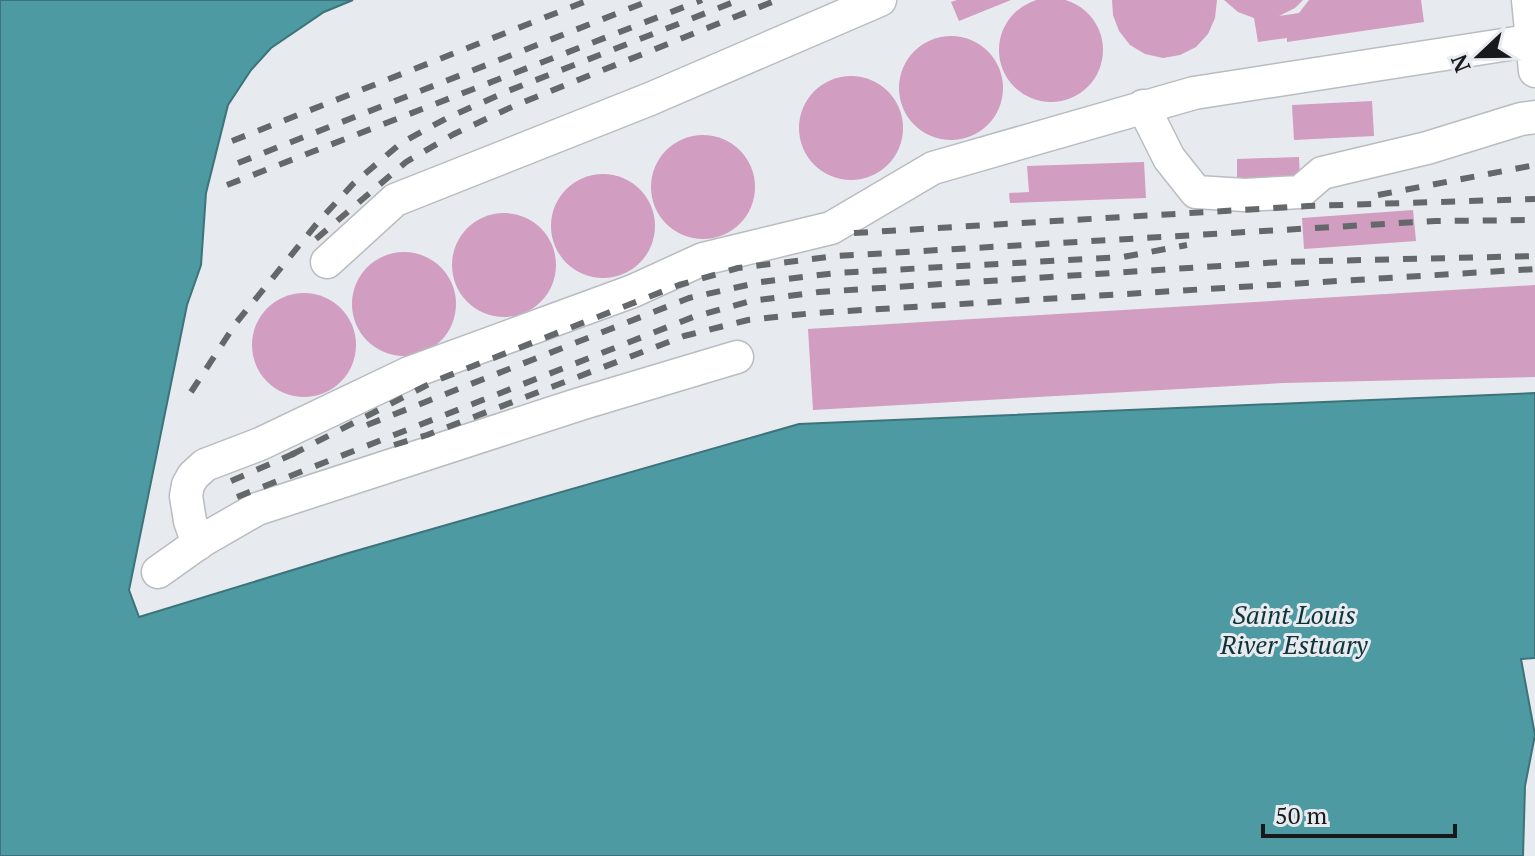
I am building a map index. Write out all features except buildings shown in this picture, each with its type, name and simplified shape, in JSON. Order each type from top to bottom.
[{"type":"lane","points":[[327,262],[395,200],[650,99],[880,0]]},
{"type":"lane","points":[[198,544],[186,496],[193,476],[205,465],[260,444],[409,373],[633,291],[703,259],[831,228],[933,168],[1143,106],[1194,93],[1534,50],[1528,0]]},
{"type":"lane","points":[[1143,106],[1169,158],[1196,192],[1245,195],[1300,192],[1322,173],[1427,148],[1535,117]]},
{"type":"lane","points":[[158,572],[257,509],[580,404],[737,357]]},
{"type":"water","name":"Saint Louis River Estuary","points":[[0,0],[353,0],[324,12],[271,48],[251,70],[228,105],[206,193],[201,265],[187,305],[129,590],[139,617],[345,554],[799,424],[1535,393],[1535,658],[1521,659],[1535,735],[1525,786],[1523,856],[0,856]]},
{"type":"railway","points":[[232,141],[589,0]]},
{"type":"railway","points":[[238,163],[651,0]]},
{"type":"railway","points":[[227,185],[702,0]]},
{"type":"railway","points":[[191,392],[236,323],[319,221],[353,184],[401,143],[508,91],[739,0]]},
{"type":"railway","points":[[316,239],[406,162],[454,134],[516,105],[777,0]]},
{"type":"railway","points":[[1378,195],[1535,165]]},
{"type":"railway","points":[[854,233],[1308,206],[1535,199]]},
{"type":"railway","points":[[291,455],[435,381],[679,285],[738,268],[837,256],[1435,221],[1535,220]]},
{"type":"railway","points":[[367,425],[689,298],[761,282],[836,273],[1123,257],[1187,245]]},
{"type":"railway","points":[[237,497],[693,317],[751,301],[819,292],[1281,262],[1535,256]]},
{"type":"railway","points":[[394,445],[684,336],[748,320],[814,313],[1535,269]]},
{"type":"railway","points":[[231,481],[300,451]]}]
